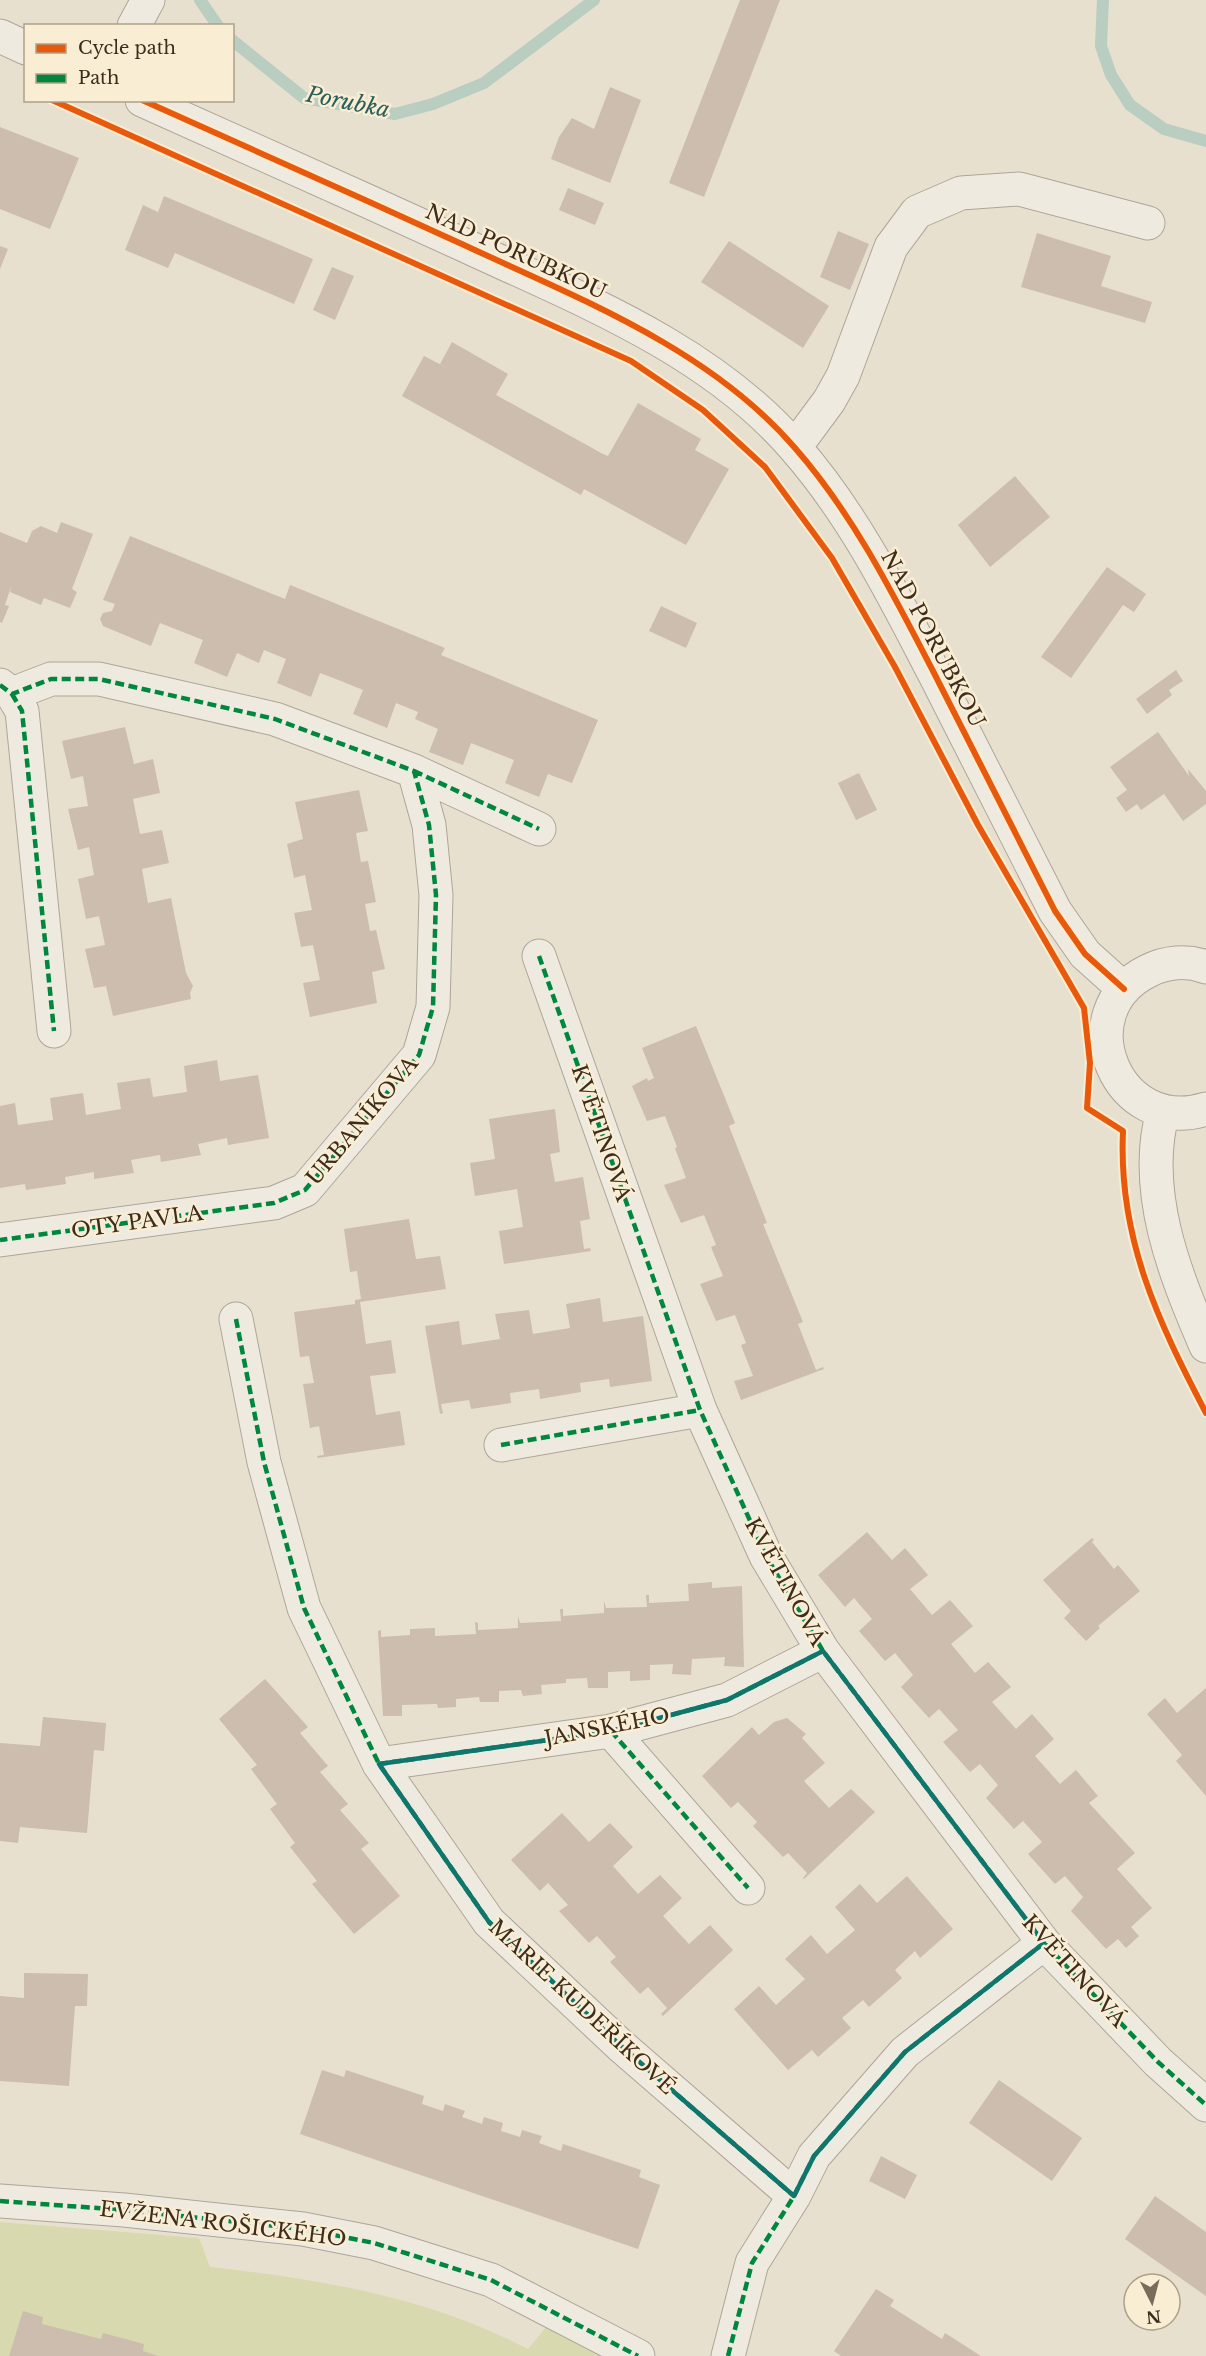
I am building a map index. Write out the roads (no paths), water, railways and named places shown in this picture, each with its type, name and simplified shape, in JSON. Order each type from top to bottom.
[{"type":"street","points":[[135,24],[148,0]]},
{"type":"street","points":[[0,36],[24,47]]},
{"type":"street","name":"NAD PORUBKOU","points":[[147,102],[318,178],[601,309],[693,360],[746,400],[795,447],[848,518],[896,600],[1055,911],[1085,954],[1124,989]]},
{"type":"street","points":[[795,447],[829,401],[843,376],[891,247],[917,212],[961,193],[1019,189],[1148,223]]},
{"type":"street","points":[[54,1031],[22,711],[6,690],[51,679],[99,679],[275,718],[414,771],[539,829]]},
{"type":"street","name":"URBANÍKOVA","points":[[274,1203],[305,1190],[419,1055],[433,1007],[436,895],[429,825],[414,771]]},
{"type":"street","name":"KVĚTINOVÁ","points":[[539,956],[700,1410],[766,1556],[824,1652],[1044,1943],[1158,2062],[1206,2105]]},
{"type":"street","points":[[1206,967],[1176,963],[1157,967],[1138,976],[1124,989],[1112,1008],[1106,1029],[1107,1051],[1114,1071],[1126,1089],[1143,1102],[1163,1111],[1179,1113],[1206,1109]]},
{"type":"street","points":[[1163,1111],[1159,1126],[1157,1182],[1168,1252],[1206,1346]]},
{"type":"street","name":"OTY PAVLA","points":[[0,1240],[274,1203]]},
{"type":"street","name":"MARIE KUDEŘÍKOVÉ","points":[[236,1319],[264,1461],[304,1608],[379,1764],[489,1922],[621,2046],[794,2196]]},
{"type":"street","points":[[501,1445],[700,1410]]},
{"type":"street","name":"JANSKÉHO","points":[[379,1764],[611,1731],[727,1700],[824,1652]]},
{"type":"street","points":[[611,1731],[748,1888]]},
{"type":"street","points":[[728,2356],[752,2263],[794,2196],[814,2156],[905,2052],[1044,1943]]},
{"type":"street","name":"EVŽENA ROŠICKÉHO","points":[[0,2201],[124,2210],[303,2229],[374,2243],[491,2280],[638,2356]]},
{"type":"waterway","name":"Porubka","points":[[200,0],[217,24]]},
{"type":"waterway","name":"Porubka","points":[[234,42],[304,98],[395,114],[433,104],[484,83],[594,0]]},
{"type":"waterway","name":"Porubka","points":[[1103,0],[1101,46],[1111,75],[1130,105],[1164,129],[1206,141]]}]
